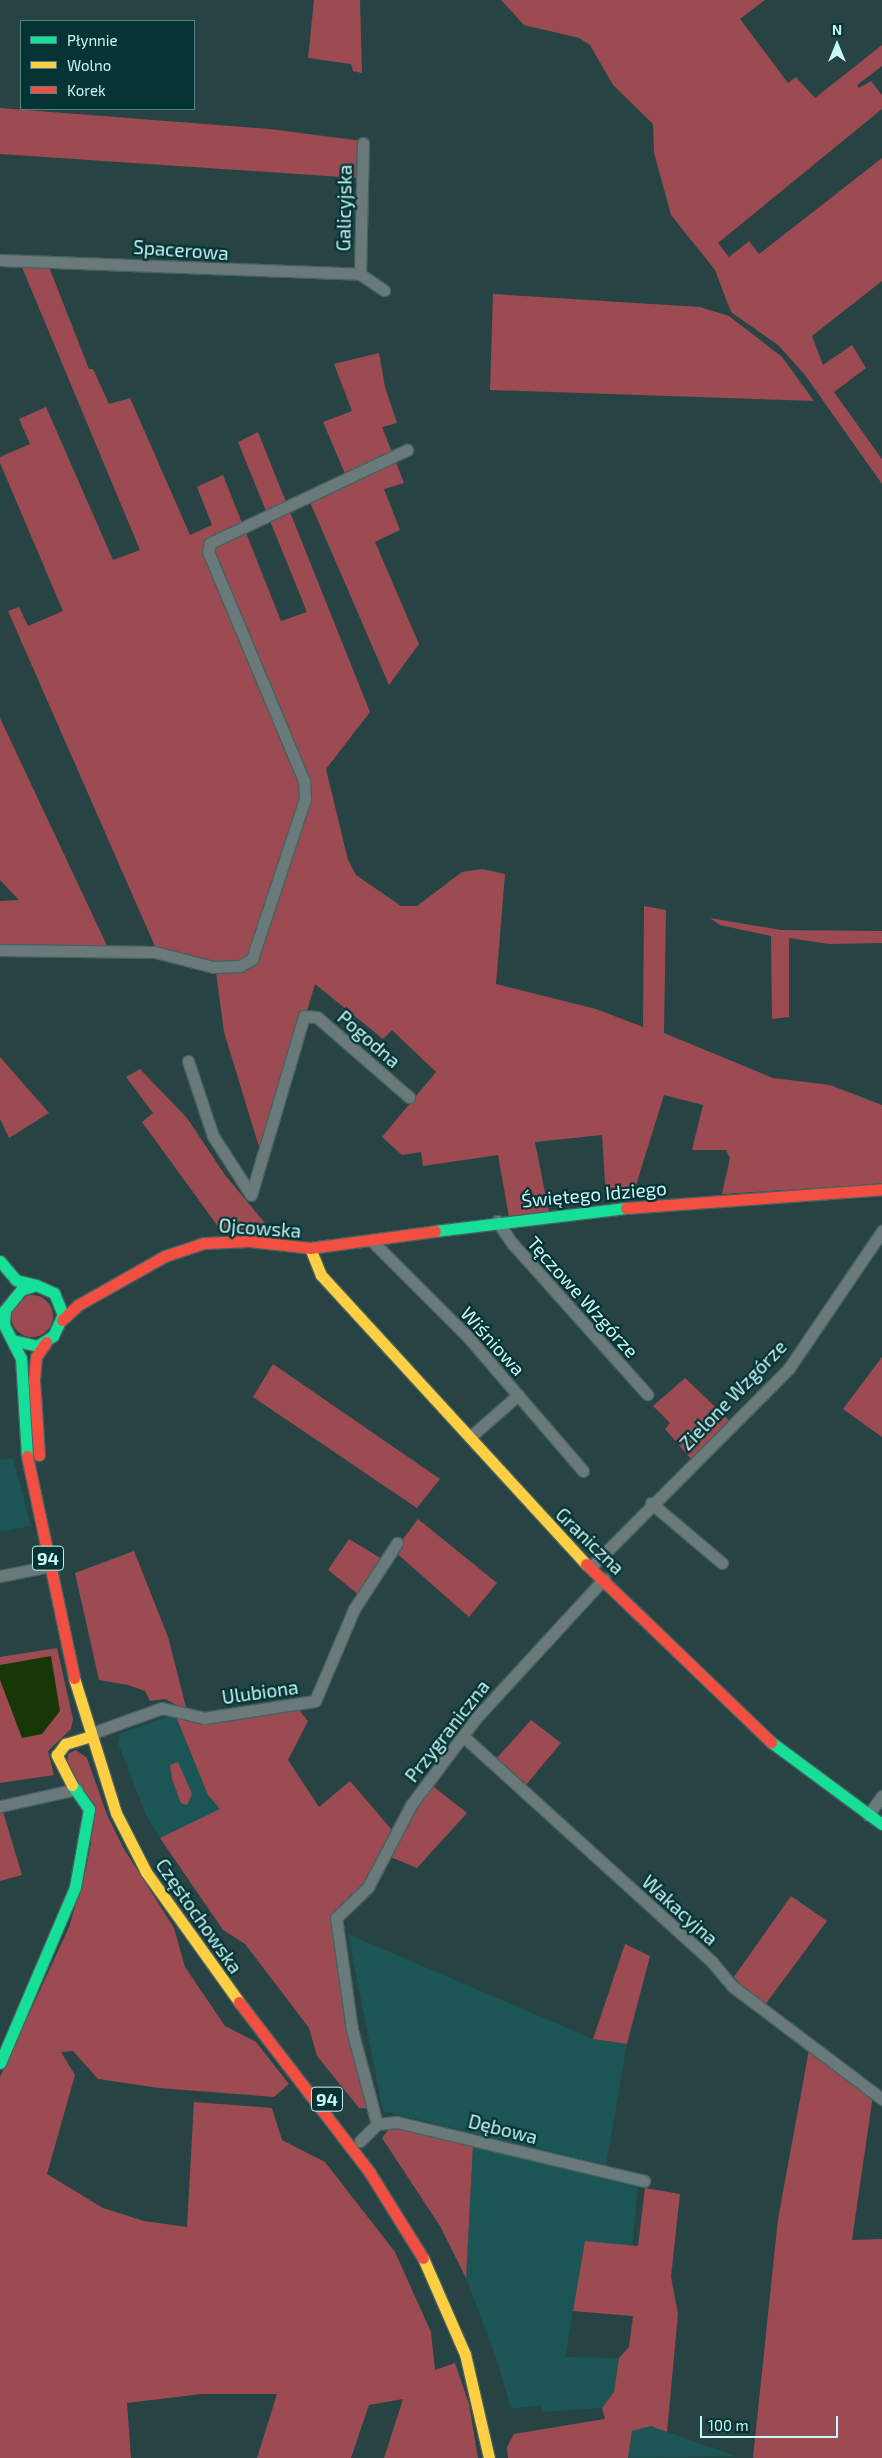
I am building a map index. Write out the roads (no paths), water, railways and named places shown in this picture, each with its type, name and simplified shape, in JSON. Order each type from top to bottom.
[{"type":"main road","name":"Świętego Idziego","points":[[310,1248],[497,1220],[882,1189]]},
{"type":"main road","name":"Ojcowska","points":[[62,1320],[100,1293],[174,1252],[204,1243],[242,1241],[310,1248]]},
{"type":"main road","name":"Graniczna","points":[[310,1248],[321,1275],[470,1437],[554,1532],[767,1739],[882,1824]]},
{"type":"main road","points":[[0,1260],[16,1280],[36,1285],[56,1296],[62,1320]]},
{"type":"main road","points":[[5,1310],[17,1293],[36,1285]]},
{"type":"main road","name":"94","points":[[2,1292],[5,1310],[5,1329],[12,1340]]},
{"type":"main road","name":"Ojcowska","points":[[56,1296],[100,1293]]},
{"type":"main road","name":"94","points":[[46,1342],[62,1320]]},
{"type":"main road","points":[[12,1340],[32,1346],[46,1342]]},
{"type":"main road","name":"Częstochowska","points":[[12,1340],[21,1358],[22,1431],[50,1566],[93,1734],[120,1822],[160,1895],[370,2174],[425,2261],[465,2354],[489,2458]]},
{"type":"main road","name":"Częstochowska","points":[[46,1342],[35,1366],[35,1434],[93,1734],[130,1816],[175,1897],[360,2142],[411,2214],[443,2272],[469,2332],[490,2405],[500,2458]]},
{"type":"main road","points":[[0,2063],[76,1887],[90,1821],[87,1804],[61,1769],[57,1755],[65,1744],[93,1734]]},
{"type":"street","name":"Galicyjska","points":[[363,143],[363,275]]},
{"type":"street","name":"Spacerowa","points":[[0,260],[363,275]]},
{"type":"street","points":[[363,275],[384,290]]},
{"type":"street","points":[[0,950],[64,953],[155,952],[213,966],[240,966],[252,959],[305,799],[304,782],[208,552],[210,543],[407,450]]},
{"type":"street","name":"Pogodna","points":[[188,1061],[213,1136],[251,1195],[304,1016],[317,1017],[409,1097]]},
{"type":"street","name":"Tęczowe Wzgórze","points":[[497,1220],[512,1243],[647,1394]]},
{"type":"street","name":"Zielone Wzgórze","points":[[591,1567],[651,1503],[789,1368],[882,1232]]},
{"type":"street","name":"Wiśniowa","points":[[371,1240],[467,1336],[584,1472]]},
{"type":"street","points":[[470,1437],[518,1395]]},
{"type":"street","points":[[651,1503],[722,1563]]},
{"type":"street","name":"Ulubiona","points":[[93,1734],[162,1708],[204,1718],[314,1700],[354,1609],[397,1543]]},
{"type":"street","points":[[0,1576],[50,1566]]},
{"type":"street","name":"Przygraniczna","points":[[377,2124],[352,2030],[336,1918],[368,1887],[411,1805],[463,1736],[604,1579]]},
{"type":"street","name":"Wakacyjna","points":[[463,1736],[712,1962],[732,1986],[882,2099]]},
{"type":"street","points":[[1,1806],[77,1789]]},
{"type":"street","points":[[868,1815],[882,1796]]},
{"type":"street","points":[[360,2142],[377,2124]]},
{"type":"street","name":"Dębowa","points":[[377,2124],[410,2124],[644,2181]]}]
